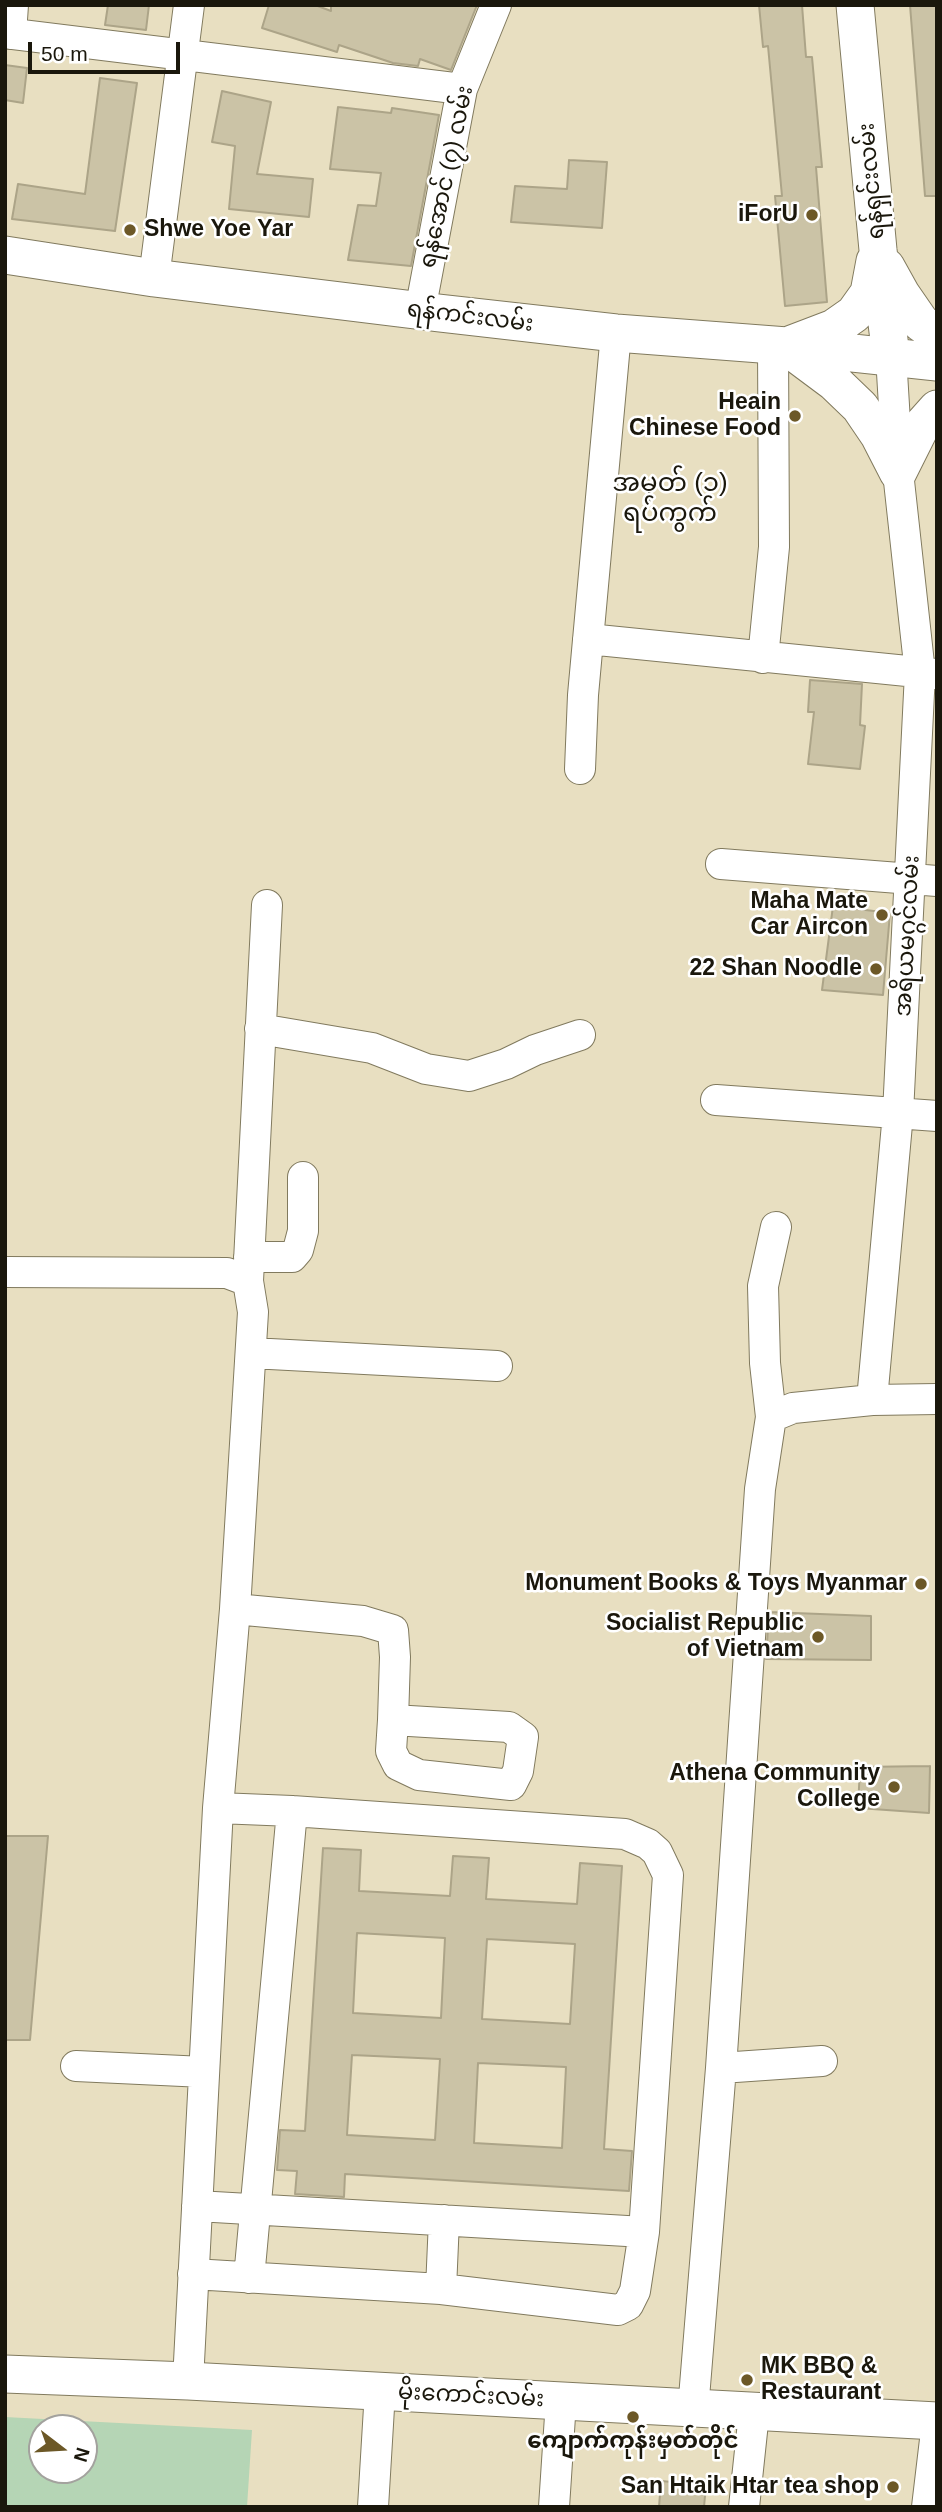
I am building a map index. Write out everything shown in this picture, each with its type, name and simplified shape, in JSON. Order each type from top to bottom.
[{"type":"main road","name":"ရန်ရှင်းလမ်း","points":[[855,5],[878,250],[891,356]]},
{"type":"main road","points":[[878,250],[901,294],[921,323],[937,334]]},
{"type":"main road","points":[[780,346],[834,328],[854,314],[869,293],[878,250]]},
{"type":"main road","name":"ရန်ကင်းလမ်း","points":[[5,255],[154,278],[420,311],[616,333],[937,362]]},
{"type":"main road","points":[[780,346],[834,382],[860,407],[879,435],[898,472]]},
{"type":"main road","points":[[898,472],[920,428],[937,409]]},
{"type":"main road","name":"မိုးကောင်းလမ်း","points":[[5,2374],[187,2381],[937,2422]]},
{"type":"street","points":[[154,278],[189,5]]},
{"type":"street","name":"ရန်အောင် (၇) လမ်း","points":[[420,311],[462,89],[496,5]]},
{"type":"street","points":[[10,24],[183,55],[462,89]]},
{"type":"street","points":[[580,769],[588,639],[616,333]]},
{"type":"street","points":[[763,658],[774,547],[780,346]]},
{"type":"street","name":"အရိယမဂ္ဂင်လမ်း","points":[[872,1400],[898,1114],[924,881],[928,673],[898,472],[891,356]]},
{"type":"street","points":[[588,639],[928,673]]},
{"type":"street","points":[[720,864],[924,881]]},
{"type":"street","points":[[187,2381],[218,1808],[235,1608],[251,1353],[253,1312],[248,1269],[267,905]]},
{"type":"street","points":[[260,1029],[372,1048],[426,1069],[469,1076],[580,1035]]},
{"type":"street","points":[[716,1100],[937,1116]]},
{"type":"street","points":[[5,1272],[227,1273],[292,1257],[298,1250],[303,1231],[303,1177]]},
{"type":"street","points":[[693,2410],[721,2068],[760,1489],[771,1417],[765,1363],[764,1286],[776,1227]]},
{"type":"street","points":[[251,1353],[497,1366]]},
{"type":"street","points":[[771,1417],[793,1408],[872,1400],[937,1399]]},
{"type":"street","points":[[235,1608],[363,1621],[393,1630],[396,1657],[393,1720]]},
{"type":"street","points":[[193,2274],[441,2289],[618,2310],[628,2305],[635,2291],[644,2232],[668,1875],[657,1852],[649,1844],[625,1834],[218,1808]]},
{"type":"street","points":[[249,2278],[292,1811]]},
{"type":"street","points":[[721,2068],[822,2061]]},
{"type":"street","points":[[76,2066],[204,2072]]},
{"type":"street","points":[[197,2206],[644,2232]]},
{"type":"street","points":[[441,2289],[444,2220]]},
{"type":"street","points":[[373,2507],[380,2391]]},
{"type":"street","points":[[554,2507],[561,2402]]},
{"type":"street","points":[[744,2507],[754,2413]]},
{"type":"street","points":[[927,2507],[937,2422]]},
{"type":"green space","points":[[5,2417],[28,2418],[28,2484],[98,2484],[98,2422],[252,2430],[247,2507],[5,2507]]},
{"type":"building","points":[[108,5],[149,5],[146,30],[105,25]]},
{"type":"building","points":[[269,5],[315,5],[331,11],[331,5],[477,5],[451,70],[420,59],[418,66],[393,63],[339,45],[337,52],[262,28]]},
{"type":"building","points":[[759,5],[802,5],[806,57],[812,57],[822,167],[816,167],[827,302],[785,306],[775,196],[782,196],[768,46],[763,47]]},
{"type":"building","points":[[910,5],[937,5],[937,196],[925,196]]},
{"type":"building","points":[[5,65],[27,68],[23,103],[5,100]]},
{"type":"building","points":[[100,78],[137,83],[115,231],[12,219],[18,184],[85,194]]},
{"type":"building","points":[[222,91],[271,102],[257,174],[313,179],[309,217],[229,209],[235,146],[212,142]]},
{"type":"building","points":[[338,107],[391,113],[392,108],[439,115],[411,266],[348,260],[358,205],[376,206],[381,173],[330,169]]},
{"type":"building","points":[[569,160],[607,162],[602,228],[511,222],[515,186],[567,189]]},
{"type":"building","points":[[810,680],[862,684],[860,725],[865,726],[860,769],[808,764],[814,712],[808,712]]},
{"type":"building","points":[[833,906],[890,913],[883,995],[822,990]]},
{"type":"building","name":"Socialist Republic of Vietnam","points":[[769,1612],[871,1616],[871,1660],[766,1659]]},
{"type":"building","name":"Athena Community College","points":[[930,1766],[929,1813],[858,1808],[860,1767]]},
{"type":"building","points":[[5,1836],[48,1836],[30,2040],[5,2040]]},
{"type":"building","points":[[323,1848],[361,1850],[359,1891],[450,1896],[453,1856],[489,1858],[486,1899],[577,1904],[580,1863],[622,1866],[604,2149],[632,2151],[629,2191],[345,2174],[344,2197],[295,2194],[297,2171],[277,2170],[280,2130],[305,2131]],"holes":[[[357,1933],[445,1938],[441,2018],[353,2013]],[[487,1939],[575,1944],[570,2024],[482,2019]],[[352,2055],[440,2059],[435,2140],[347,2135]],[[478,2063],[566,2067],[562,2148],[474,2143]]]},
{"type":"building","points":[[661,2481],[706,2485],[704,2507],[659,2507]]},
{"type":"place","name":"iForU","points":[[812,215]]},
{"type":"place","name":"Shwe Yoe Yar","points":[[130,230]]},
{"type":"place","name":"Heain Chinese Food","points":[[795,416]]},
{"type":"place","name":"Maha Mate Car Aircon","points":[[882,915]]},
{"type":"place","name":"22 Shan Noodle","points":[[876,969]]},
{"type":"place","name":"Monument Books & Toys Myanmar","points":[[921,1584]]},
{"type":"place","name":"Socialist Republic of Vietnam","points":[[818,1637]]},
{"type":"place","name":"Athena Community College","points":[[894,1787]]},
{"type":"place","name":"MK BBQ & Restaurant","points":[[747,2380]]},
{"type":"place","name":"ကျောက်ကုန်းမှတ်တိုင်","points":[[633,2417]]},
{"type":"place","name":"San Htaik Htar tea shop","points":[[893,2487]]},
{"type":"district","name":"အမှတ် (၁) ရပ်ကွက်","points":[[670,499]]}]
